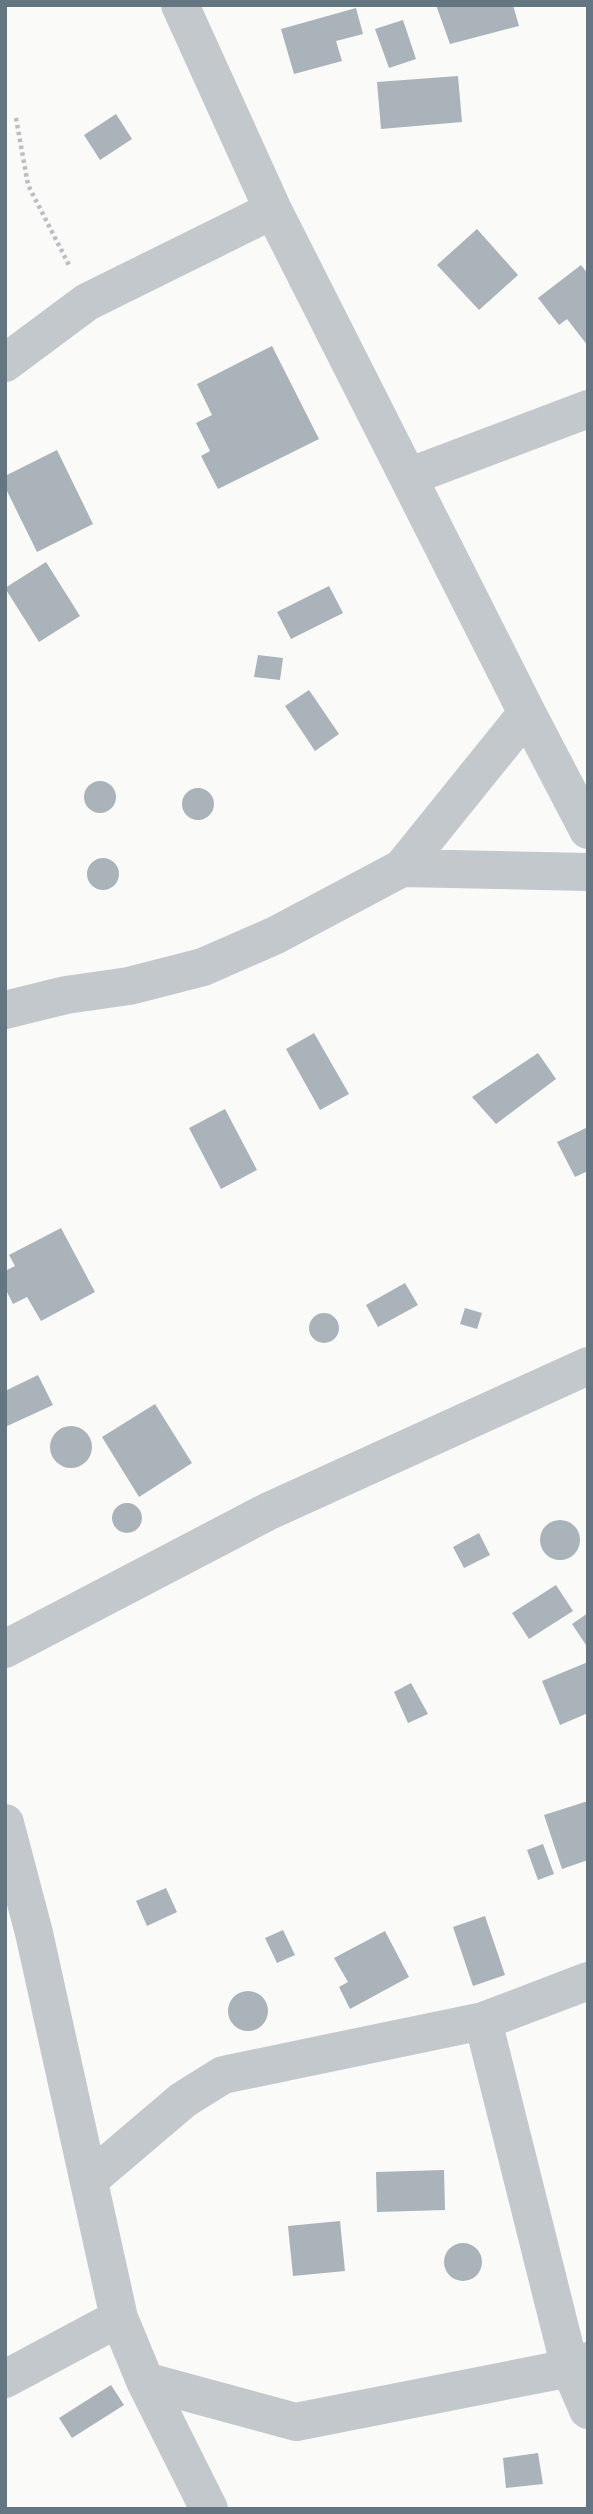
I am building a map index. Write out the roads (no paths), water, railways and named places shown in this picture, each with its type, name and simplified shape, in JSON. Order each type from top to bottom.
[{"type":"street","points":[[180,5],[273,211],[588,830]]},
{"type":"street","points":[[5,363],[88,302],[273,211]]},
{"type":"street","points":[[408,477],[588,409]]},
{"type":"street","points":[[5,1010],[66,995],[129,986],[203,967],[276,935],[402,868],[527,713]]},
{"type":"street","points":[[402,868],[588,872]]},
{"type":"street","points":[[5,1649],[269,1511],[588,1366]]},
{"type":"street","points":[[5,1823],[34,1933],[119,2318],[145,2381],[209,2509]]},
{"type":"street","points":[[89,2180],[183,2100],[223,2075],[483,2021],[588,1981]]},
{"type":"street","points":[[483,2021],[579,2365],[588,2410]]},
{"type":"street","points":[[5,2379],[119,2318]]},
{"type":"street","points":[[145,2381],[296,2422],[579,2365]]}]
